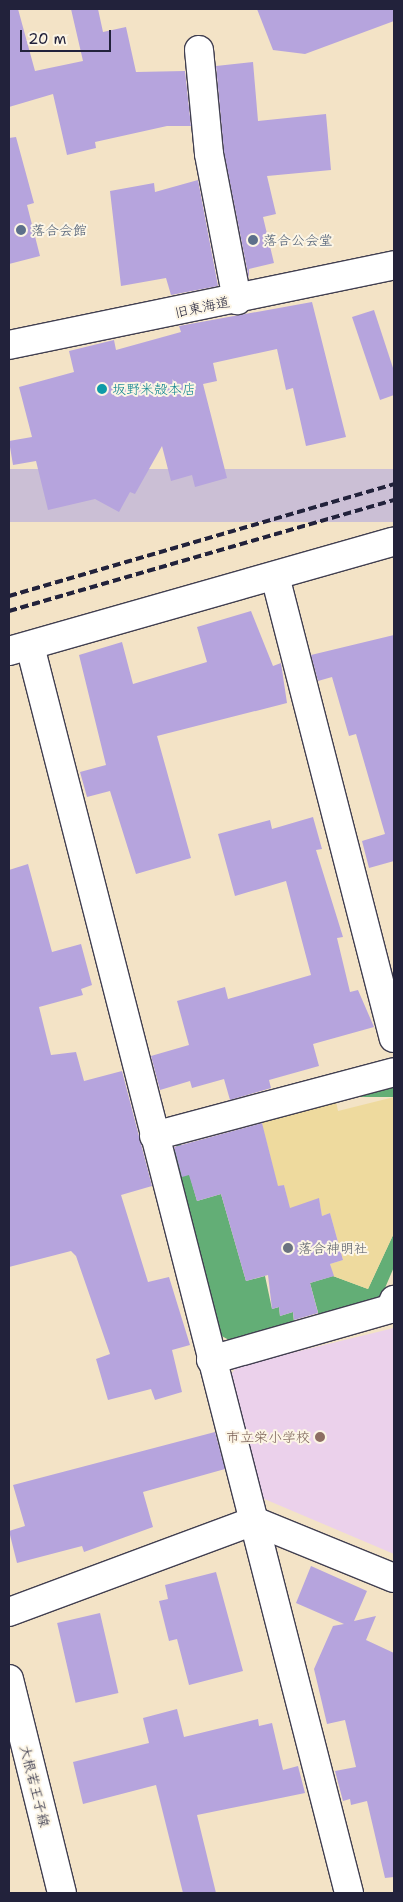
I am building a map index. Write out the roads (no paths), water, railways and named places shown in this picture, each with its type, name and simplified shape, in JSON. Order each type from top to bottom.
[{"type":"street","points":[[199,50],[209,154],[237,300]]},
{"type":"street","name":"旧東海道","points":[[9,345],[237,300],[394,265]]},
{"type":"street","points":[[349,1893],[154,1136],[19,648],[394,541]]},
{"type":"street","points":[[275,576],[394,1038]]},
{"type":"street","points":[[154,1136],[394,1072]]},
{"type":"street","points":[[211,1360],[390,1309],[394,1300]]},
{"type":"street","points":[[9,1612],[254,1521],[394,1578]]},
{"type":"street","name":"大根若王子線","points":[[9,1679],[62,1893]]},
{"type":"railway","points":[[9,596],[394,484]]},
{"type":"railway","points":[[9,611],[394,500]]},
{"type":"place","name":"落合会館","points":[[21,230]]},
{"type":"place","name":"落合公会堂","points":[[253,240]]},
{"type":"place","name":"坂野米殻本店","points":[[102,389]]},
{"type":"place","name":"落合神明社","points":[[288,1248]]},
{"type":"place","name":"市立栄小学校","points":[[320,1437]]}]
